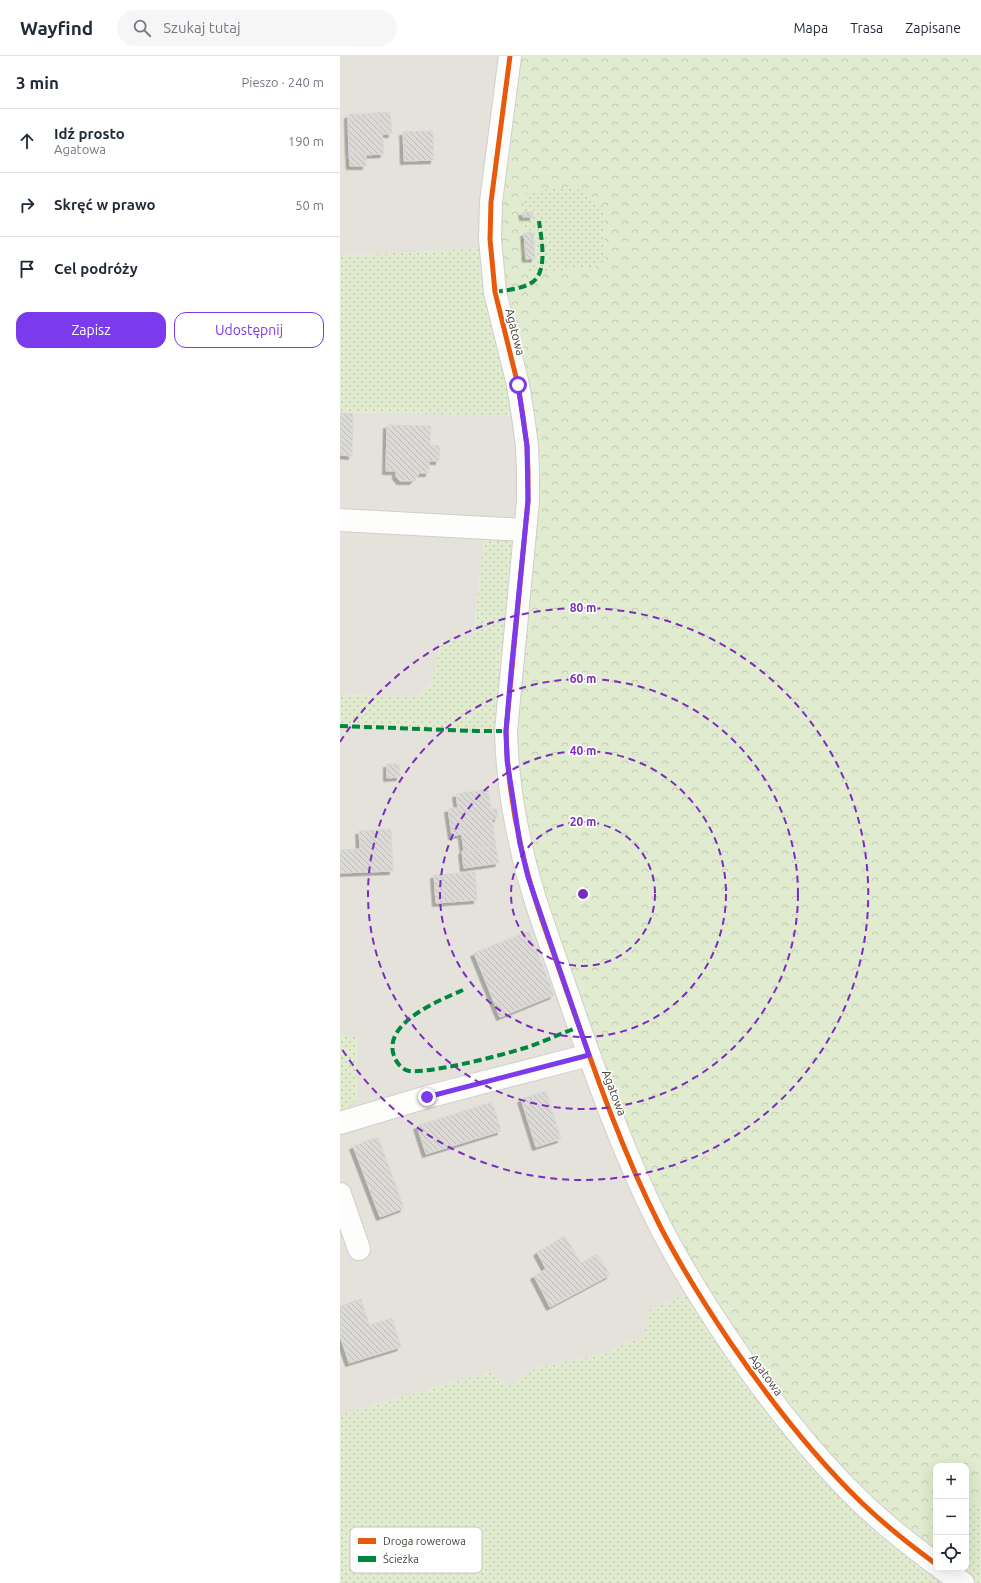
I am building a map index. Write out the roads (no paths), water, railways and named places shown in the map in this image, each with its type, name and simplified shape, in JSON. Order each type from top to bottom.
[{"type":"street","name":"Agatowa","points":[[510,56],[492,195],[490,239],[495,292],[518,385],[526,439],[528,494],[506,731],[510,787],[520,844],[528,877],[589,1055],[627,1153],[660,1227],[704,1303],[778,1410],[818,1457],[862,1503],[903,1539],[933,1562]]},
{"type":"street","points":[[340,520],[525,530]]},
{"type":"street","points":[[340,1123],[427,1097],[589,1055]]},
{"type":"street","points":[[340,1194],[359,1249]]},
{"type":"street","points":[[945,1571],[963,1583]]}]
